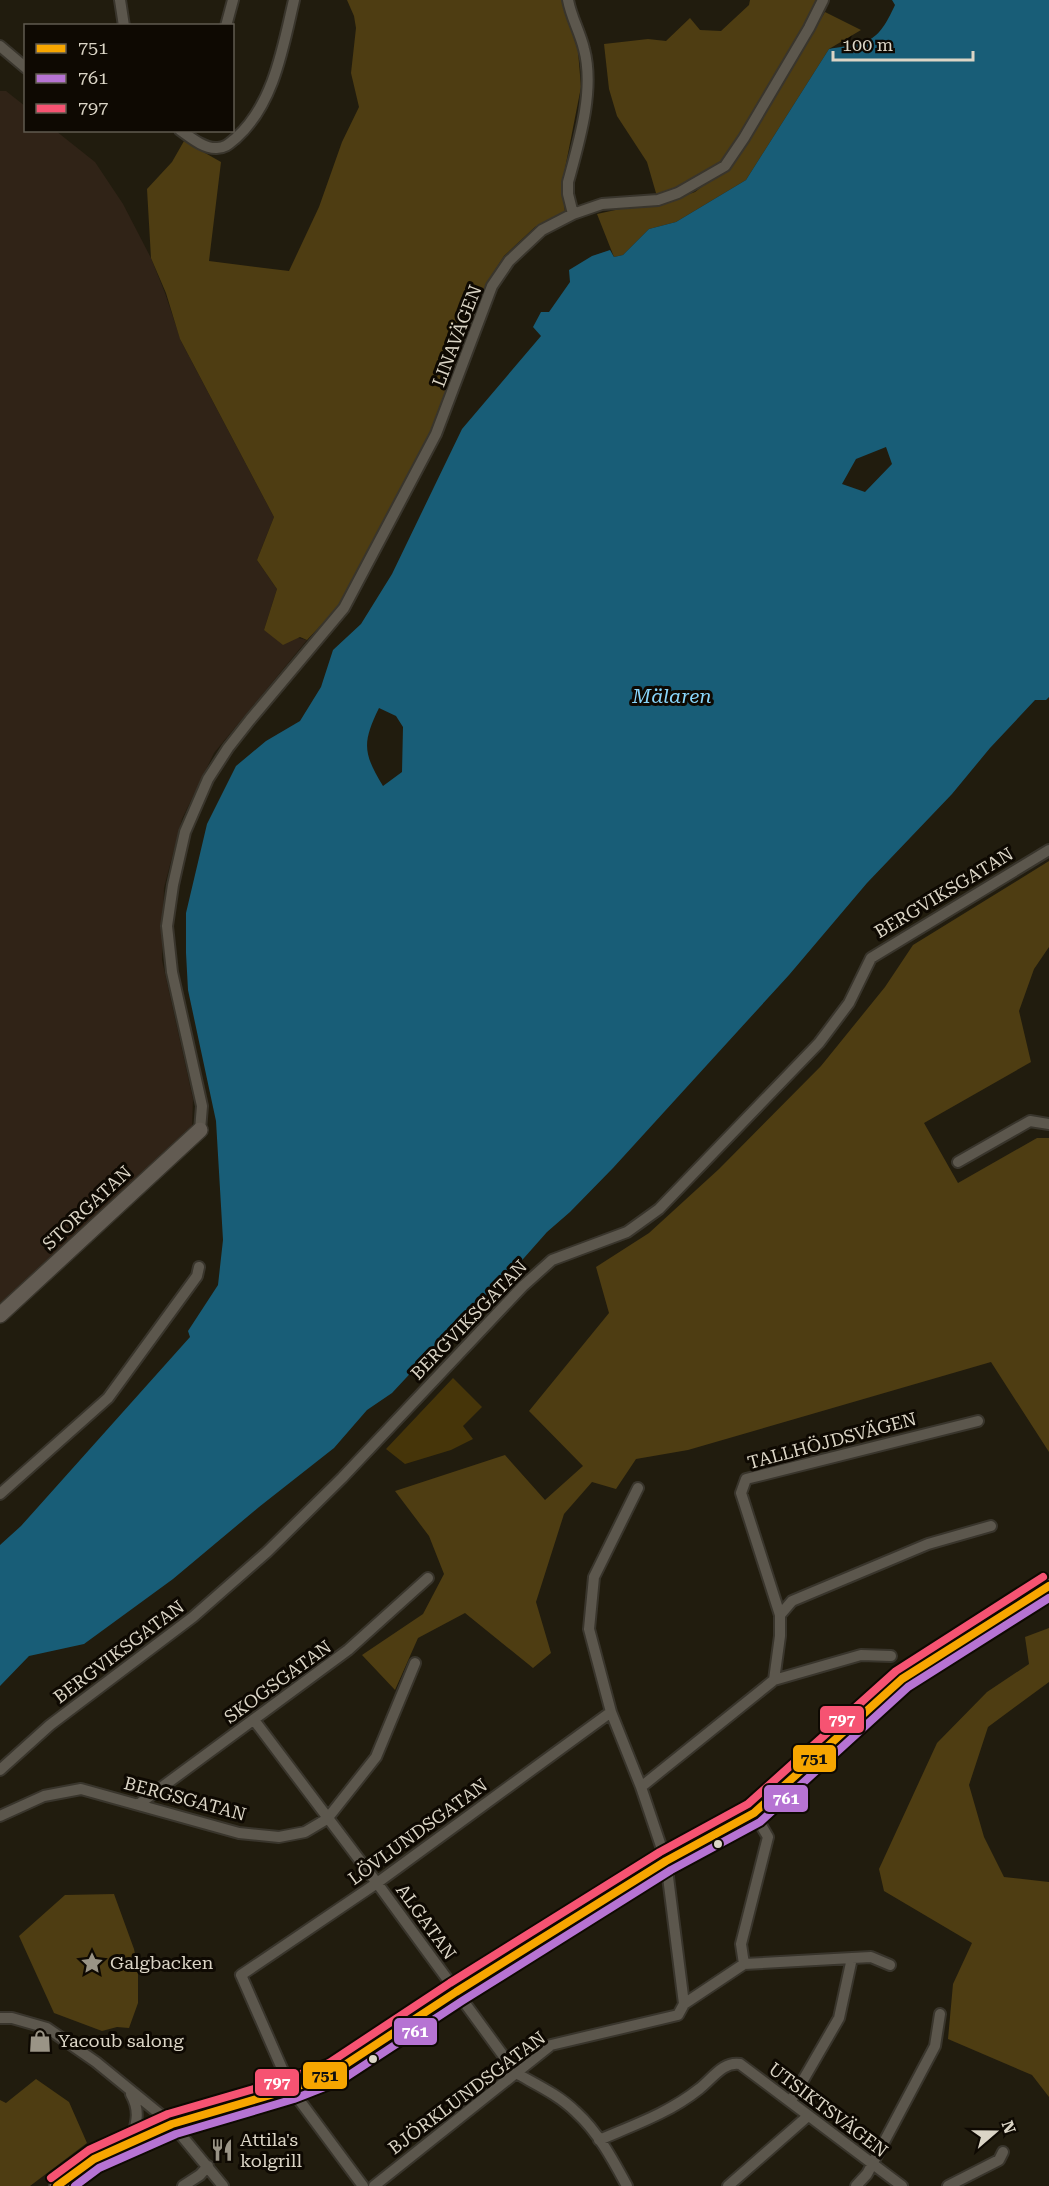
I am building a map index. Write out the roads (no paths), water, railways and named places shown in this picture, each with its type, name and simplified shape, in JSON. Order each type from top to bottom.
[{"type":"street","points":[[120,0],[124,24]]},
{"type":"street","points":[[227,24],[233,0]]},
{"type":"street","points":[[187,132],[209,148],[216,148],[225,147],[244,131],[256,115],[276,74],[294,0]]},
{"type":"street","points":[[568,0],[584,49],[587,66],[585,110],[568,182],[568,194],[573,214]]},
{"type":"street","name":"LINAVÄGEN","points":[[201,1130],[202,1106],[172,972],[167,926],[173,885],[185,832],[208,779],[235,739],[344,608],[436,434],[492,286],[509,261],[542,230],[573,214],[602,204],[658,200],[678,193],[724,166],[744,138],[823,0]]},
{"type":"street","points":[[0,46],[24,66]]},
{"type":"street","name":"BERGVIKSGATAN","points":[[0,1770],[50,1725],[193,1617],[267,1552],[342,1478],[523,1286],[552,1260],[627,1232],[659,1209],[819,1043],[849,1003],[871,958],[1049,850]]},
{"type":"street","points":[[958,1162],[1030,1121],[1049,1124]]},
{"type":"street","name":"STORGATAN","points":[[0,1315],[201,1130]]},
{"type":"street","points":[[0,1494],[108,1398],[197,1276],[199,1267]]},
{"type":"street","name":"TALLHÖJDSVÄGEN","points":[[774,1680],[780,1636],[780,1614],[741,1493],[746,1479],[978,1421]]},
{"type":"street","points":[[638,1488],[594,1577],[589,1629],[611,1712],[641,1787],[666,1861],[684,2004]]},
{"type":"street","points":[[780,1614],[792,1601],[928,1544],[991,1526]]},
{"type":"street","name":"SKOGSGATAN","points":[[139,1804],[348,1650],[428,1578]]},
{"type":"street","points":[[57,2186],[94,2159],[172,2124],[291,2089],[334,2072],[456,1992],[666,1861],[754,1813],[902,1679],[1049,1586]]},
{"type":"street","points":[[641,1787],[774,1680],[861,1655],[891,1656]]},
{"type":"street","name":"BERGSGATAN","points":[[0,1816],[44,1796],[81,1789],[239,1833],[279,1837],[305,1832],[327,1819],[376,1757],[415,1663]]},
{"type":"street","name":"LÖVLUNDSGATAN","points":[[291,2089],[241,1975],[377,1883],[611,1712]]},
{"type":"street","name":"ALGATAN","points":[[254,1720],[516,2073],[566,2103],[578,2113],[599,2140],[627,2186]]},
{"type":"street","points":[[754,1813],[768,1837],[741,1944],[744,1964],[871,1958],[890,1965]]},
{"type":"street","points":[[791,2101],[840,2018],[852,1958]]},
{"type":"street","name":"BJÖRKLUNDSGATAN","points":[[374,2186],[551,2045],[678,2015],[684,2004],[744,1964]]},
{"type":"street","points":[[856,2186],[867,2174],[934,2046],[940,2014]]},
{"type":"street","points":[[0,2019],[12,2018],[47,2028],[96,2062],[172,2124],[223,2186]]},
{"type":"street","name":"UTSIKTSVÄGEN","points":[[599,2140],[666,2112],[698,2090],[728,2064],[734,2063],[740,2064],[791,2101],[902,2186]]},
{"type":"street","points":[[128,2089],[136,2103],[138,2116],[131,2143]]},
{"type":"street","points":[[291,2089],[363,2186]]},
{"type":"street","points":[[728,2186],[808,2116]]},
{"type":"street","points":[[948,2186],[999,2160],[1003,2152]]},
{"type":"street","points":[[183,2186],[200,2175],[208,2166]]},
{"type":"water","name":"Mälaren","points":[[892,0],[1049,0],[1049,697],[1046,700],[1035,700],[990,748],[952,794],[867,883],[789,975],[613,1168],[547,1232],[501,1284],[472,1307],[392,1393],[367,1410],[334,1448],[173,1579],[84,1644],[29,1656],[0,1686],[0,1545],[21,1526],[190,1337],[188,1331],[218,1285],[223,1240],[216,1121],[188,990],[186,913],[207,824],[236,766],[266,741],[300,721],[321,687],[333,650],[361,624],[392,574],[462,429],[541,336],[533,327],[541,312],[549,312],[570,282],[569,270],[592,256],[610,250],[614,257],[623,255],[649,229],[676,222],[746,180],[829,49],[854,45],[871,39],[883,27],[895,5]],"holes":[[[886,447],[892,464],[865,492],[842,484],[856,459]],[[379,708],[396,716],[403,727],[402,772],[383,786],[368,756],[367,748],[370,730]]]},
{"type":"place","name":"Galgbacken","points":[[92,1963]]},
{"type":"place","name":"Yacoub salong","points":[[40,2041]]},
{"type":"place","name":"Attila's kolgrill","points":[[222,2150]]}]
